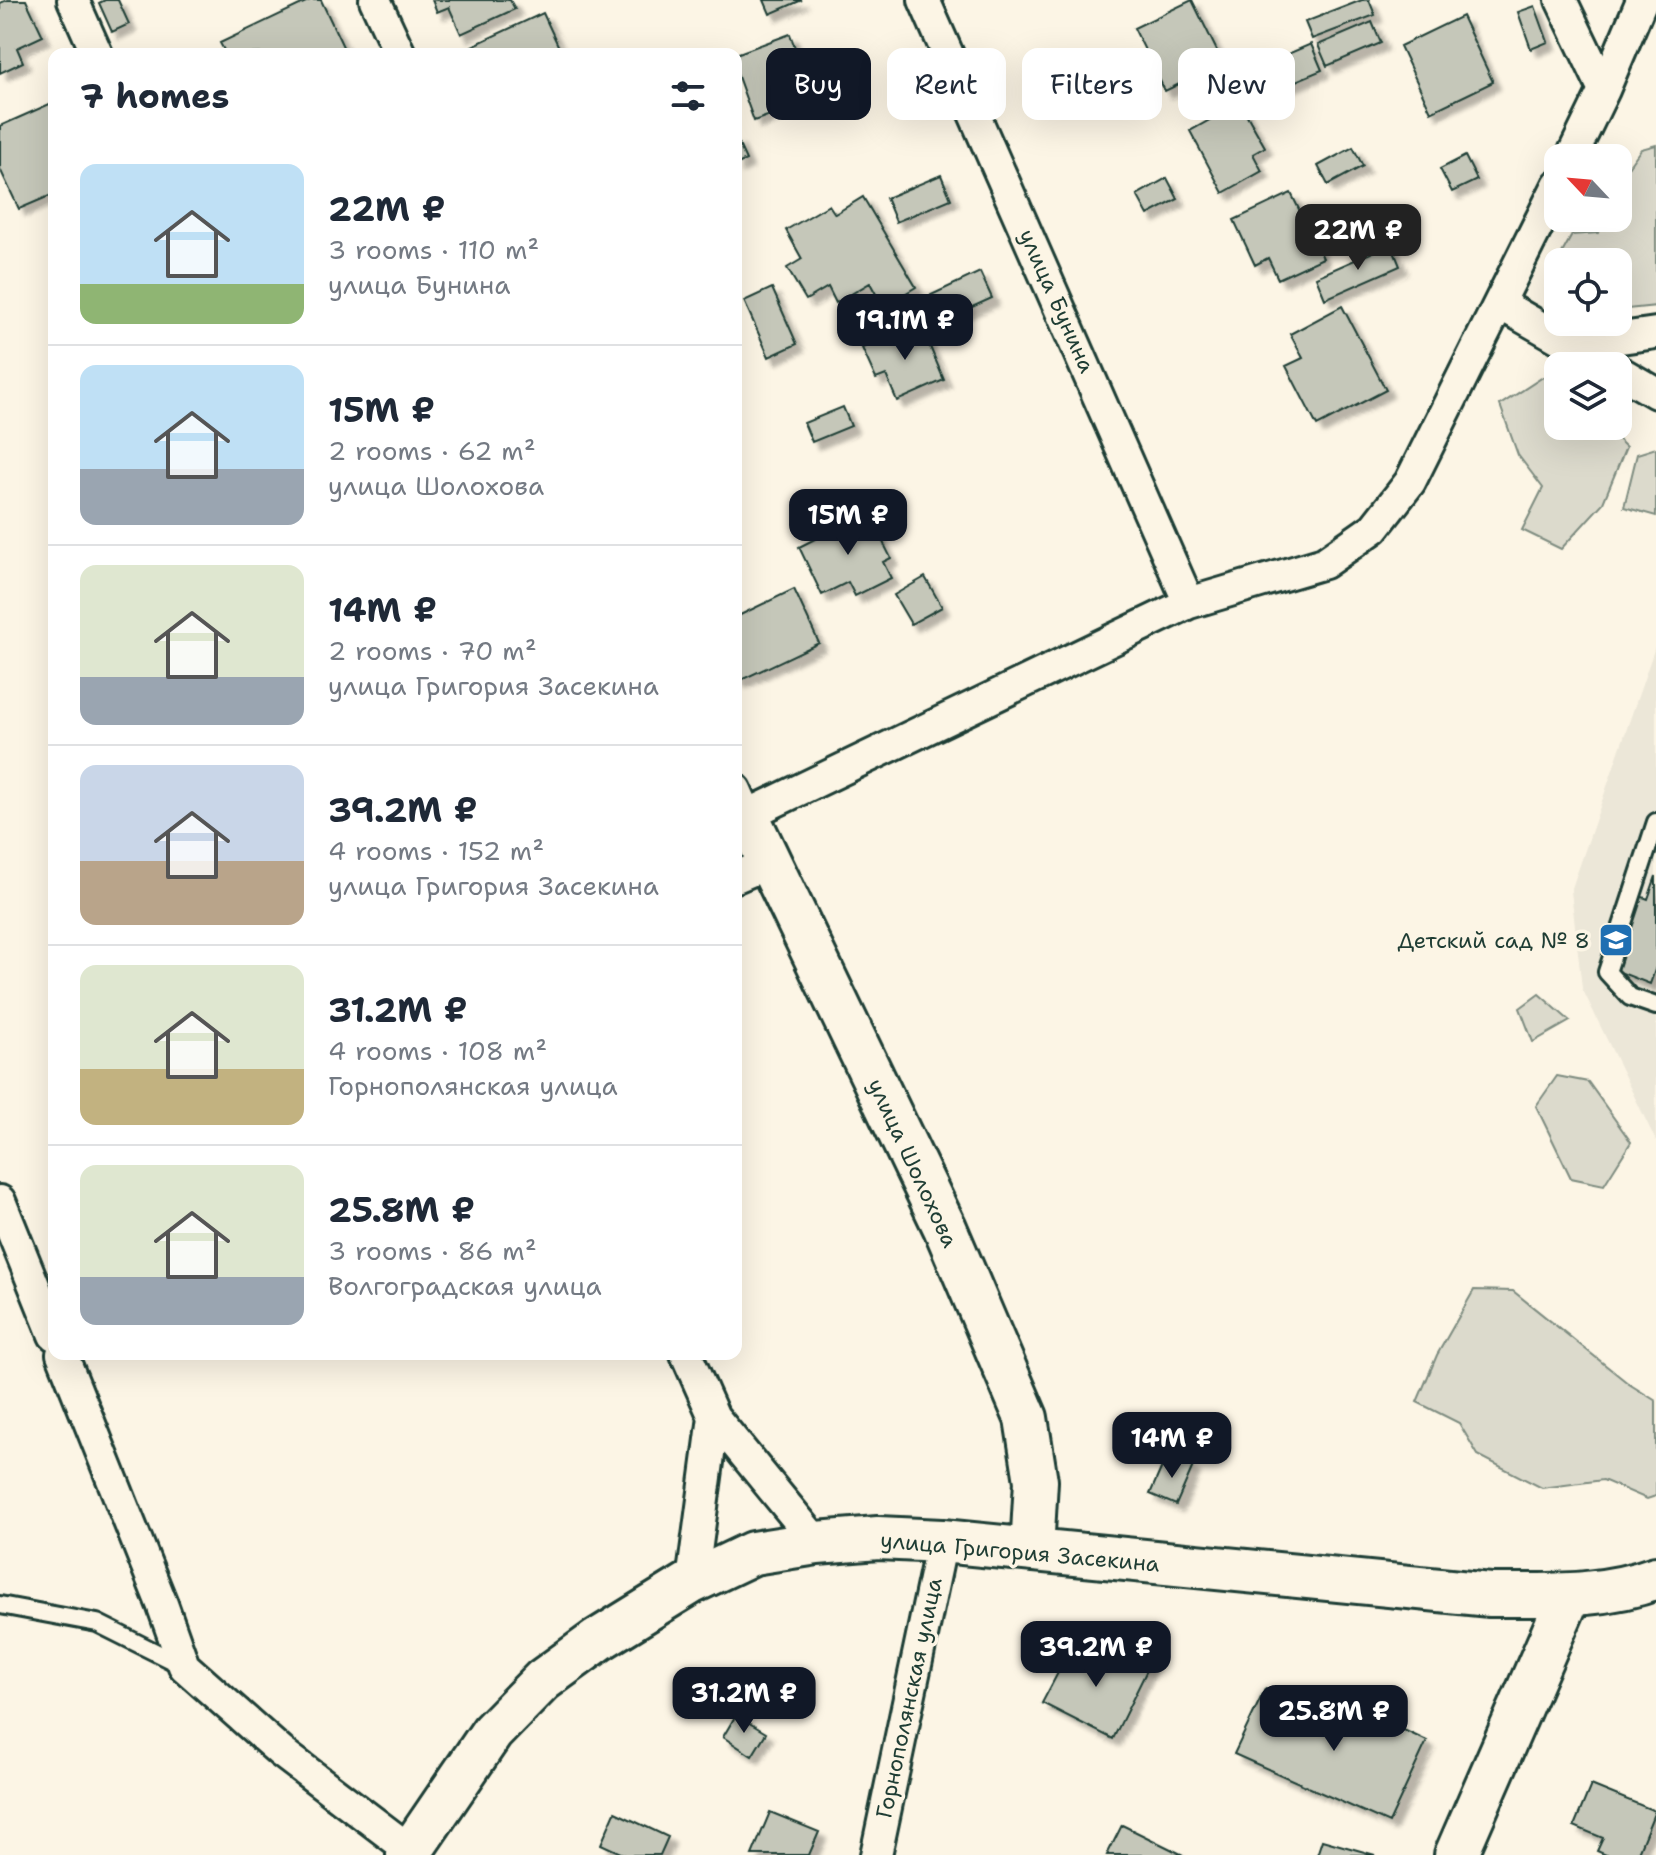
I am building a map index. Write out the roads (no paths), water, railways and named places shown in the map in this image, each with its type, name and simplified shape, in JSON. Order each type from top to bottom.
[{"type":"main road","name":"улица Шолохова","points":[[742,803],[752,870],[945,1228],[1026,1418],[1036,1481],[1032,1550]]},
{"type":"main road","name":"улица Григория Засекина","points":[[409,1853],[492,1732],[543,1680],[598,1640],[692,1582],[753,1553],[878,1538],[942,1541],[1490,1595],[1569,1596],[1640,1584],[1656,1578]]},
{"type":"main road","points":[[1456,1855],[1569,1596]]},
{"type":"street","points":[[73,0],[94,48]]},
{"type":"street","points":[[375,0],[397,48]]},
{"type":"street","name":"улица Бунина","points":[[924,0],[1189,603]]},
{"type":"street","points":[[1561,0],[1604,90]]},
{"type":"street","points":[[1578,144],[1642,0]]},
{"type":"street","points":[[742,803],[1189,603],[1324,563],[1374,528],[1410,482],[1544,214]]},
{"type":"street","points":[[1500,304],[1584,352]]},
{"type":"street","points":[[1572,345],[1656,333]]},
{"type":"street","points":[[1632,379],[1656,393]]},
{"type":"street","points":[[0,1201],[48,1320]]},
{"type":"street","points":[[64,1360],[184,1666],[281,1752],[409,1853]]},
{"type":"street","points":[[689,1360],[714,1417],[817,1543]]},
{"type":"street","points":[[692,1582],[714,1417]]},
{"type":"street","name":"Горнополянская улица","points":[[876,1855],[942,1541]]},
{"type":"lane","points":[[1656,822],[1607,972],[1630,997],[1656,1006]]},
{"type":"lane","points":[[0,1605],[97,1623],[184,1666]]},
{"type":"place","name":"Детский сад № 8","points":[[1616,940]]}]
